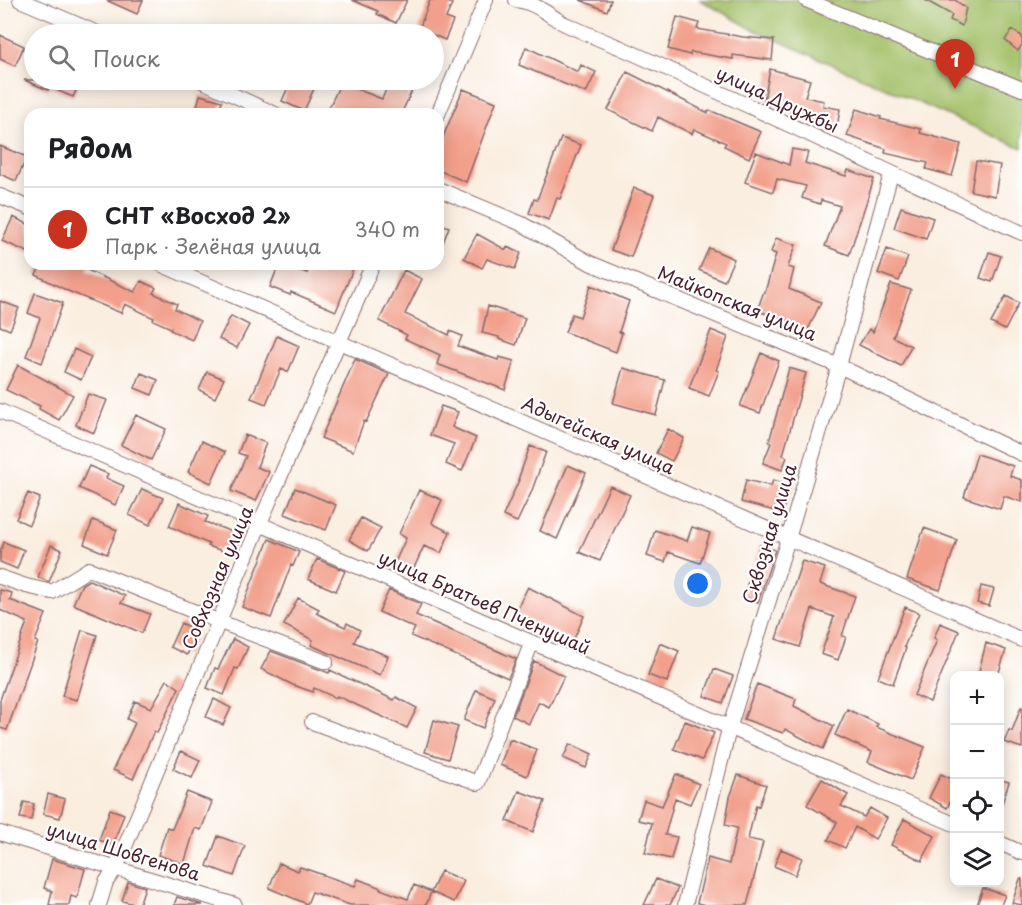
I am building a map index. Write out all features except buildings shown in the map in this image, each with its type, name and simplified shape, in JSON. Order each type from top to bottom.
[{"type":"street","points":[[20,0],[76,24]]},
{"type":"street","points":[[441,108],[486,0]]},
{"type":"street","name":"улица Дружбы","points":[[516,0],[525,1],[563,23],[690,79],[1022,233]]},
{"type":"street","points":[[806,0],[1022,89]]},
{"type":"street","points":[[222,90],[262,108]]},
{"type":"street","name":"Сквозная улица","points":[[685,905],[729,729],[839,366],[891,174]]},
{"type":"street","name":"Майкопская улица","points":[[444,192],[522,224],[590,263],[839,366],[1022,454]]},
{"type":"street","points":[[0,196],[24,206]]},
{"type":"street","name":"Адыгейская улица","points":[[174,270],[1022,640]]},
{"type":"street","name":"Совхозная улица","points":[[99,905],[106,882],[116,868],[260,523],[370,270]]},
{"type":"street","name":"улица Братьев Пченушай","points":[[0,411],[260,523],[531,644],[950,822]]},
{"type":"street","points":[[0,577],[52,592],[89,569],[326,662]]},
{"type":"street","points":[[312,722],[478,783],[531,644]]},
{"type":"street","name":"улица Шовгенова","points":[[0,833],[235,905]]},
{"type":"street","points":[[1004,845],[1022,852]]},
{"type":"green space","points":[[700,0],[1022,0],[1022,148],[754,30]]},
{"type":"place","name":"СНТ «Восход 2»","points":[[955,89]]}]
